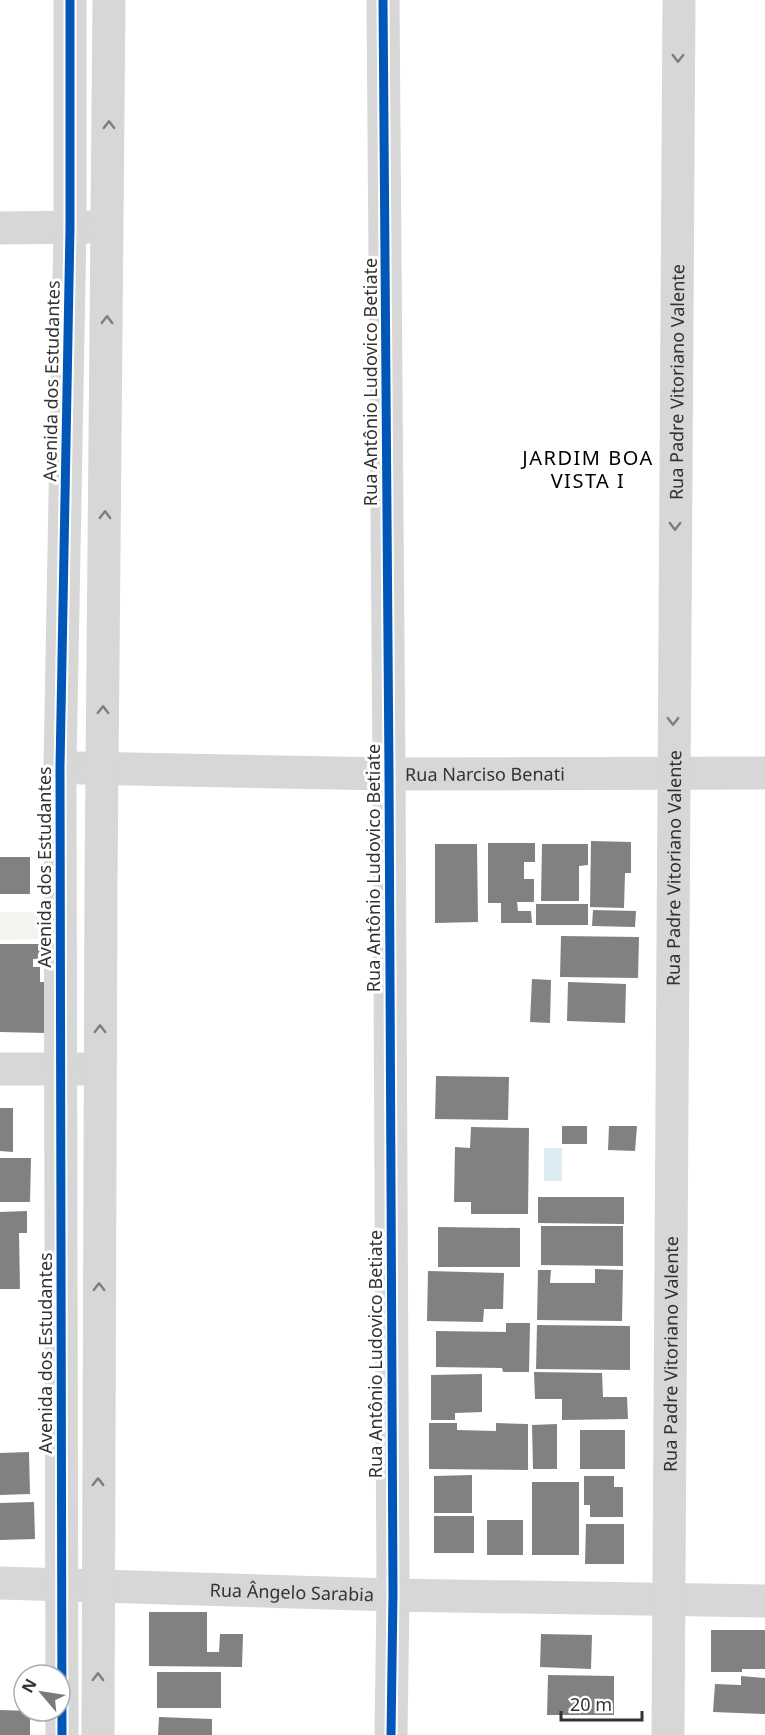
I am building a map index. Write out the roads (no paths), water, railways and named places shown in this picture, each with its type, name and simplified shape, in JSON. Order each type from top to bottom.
[{"type":"street","name":"Avenida dos Estudantes","points":[[62,1735],[60,767],[70,228],[70,0]]},
{"type":"street","points":[[98,1735],[100,1069],[109,0]]},
{"type":"street","name":"Rua Antônio Ludovico Betiate","points":[[383,0],[393,1595],[391,1735]]},
{"type":"street","name":"Rua Padre Vitoriano Valente","points":[[668,1735],[679,0]]},
{"type":"street","points":[[0,228],[108,227]]},
{"type":"street","name":"Rua Narciso Benati","points":[[60,767],[389,774],[765,773]]},
{"type":"street","points":[[0,1069],[100,1069]]},
{"type":"street","name":"Rua Ângelo Sarabia","points":[[0,1583],[98,1584],[393,1595],[765,1601]]},
{"type":"district","name":"JARDIM BOA VISTA I","points":[[588,468]]}]
